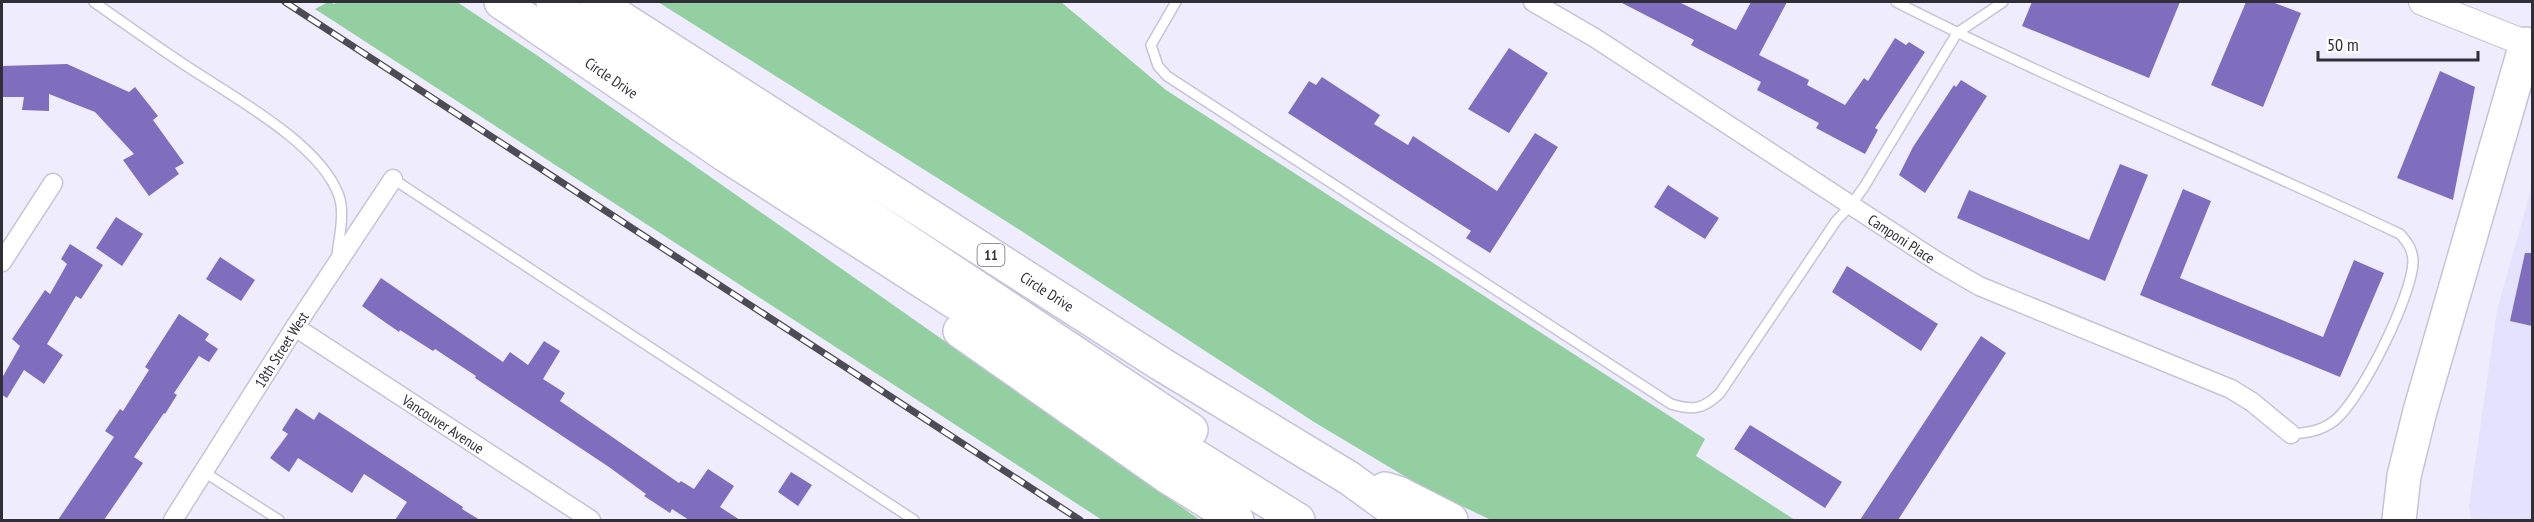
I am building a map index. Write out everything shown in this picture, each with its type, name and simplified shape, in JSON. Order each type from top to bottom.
[{"type":"highway","name":"Circle Drive","points":[[501,2],[724,154],[1183,449],[1298,520]]},
{"type":"highway","points":[[553,2],[568,16],[1157,405],[1317,520]]},
{"type":"highway","name":"Circle Drive","points":[[596,2],[1161,364],[1349,478],[1407,520]]},
{"type":"highway","points":[[611,2],[635,27]]},
{"type":"highway","points":[[2399,520],[2404,476],[2420,411],[2529,45]]},
{"type":"highway","points":[[724,154],[867,266],[1168,477],[1237,520]]},
{"type":"highway","points":[[1349,478],[1398,493],[1451,520]]},
{"type":"street","name":"Camponi Place","points":[[1533,2],[1595,38],[1979,286],[2231,389],[2252,402],[2291,434]]},
{"type":"street","points":[[2422,2],[2529,45]]},
{"type":"street","name":"18th Street West","points":[[173,520],[295,327],[393,179]]},
{"type":"street","points":[[2,262],[53,183]]},
{"type":"street","name":"Vancouver Avenue","points":[[295,327],[591,520]]},
{"type":"lane","points":[[94,2],[272,122],[306,150],[327,174],[339,196],[342,213],[336,264]]},
{"type":"lane","points":[[1176,2],[1150,45],[1158,66],[1167,76],[1671,404],[1685,409],[1698,409],[1710,404],[1720,393],[1836,221],[1851,205],[1957,33],[2002,2]]},
{"type":"lane","points":[[1896,2],[2041,73],[2400,234],[2410,245],[2413,259],[2412,275],[2407,292],[2362,385],[2334,421],[2321,429],[2291,434]]},
{"type":"lane","points":[[393,179],[914,520]]},
{"type":"lane","points":[[204,472],[279,520]]},
{"type":"shaded area","points":[[2532,186],[2532,520],[2471,520],[2469,505],[2497,310]]},
{"type":"green space","points":[[328,2],[335,4],[336,2],[457,2],[538,56],[1200,520],[1102,520],[315,9]]},
{"type":"green space","points":[[658,2],[1061,2],[1166,90],[1705,439],[1696,456],[1795,520],[1491,520],[1426,489],[1314,422],[1012,225]]},
{"type":"building","points":[[1620,2],[1679,2],[1736,30],[1751,2],[1787,2],[1759,55],[1809,80],[1807,85],[1845,105],[1864,78],[1868,81],[1895,38],[1906,45],[1909,42],[1925,52],[1875,128],[1878,130],[1865,154],[1816,128],[1819,123],[1757,90],[1761,82],[1691,45],[1694,40]]},
{"type":"building","points":[[2032,2],[2180,2],[2149,78],[2022,26]]},
{"type":"building","points":[[2246,2],[2272,2],[2301,13],[2263,107],[2211,85]]},
{"type":"building","points":[[1509,48],[1548,73],[1509,133],[1468,109]]},
{"type":"building","points":[[67,64],[129,92],[135,87],[158,116],[153,120],[184,163],[175,168],[179,174],[149,196],[123,160],[134,154],[95,112],[49,94],[49,111],[22,110],[24,97],[2,97],[2,66]]},
{"type":"building","points":[[2440,71],[2475,87],[2453,200],[2397,178]]},
{"type":"building","points":[[1322,77],[1380,115],[1374,124],[1408,145],[1413,136],[1497,191],[1535,133],[1558,147],[1490,253],[1466,238],[1471,231],[1288,113],[1309,81],[1316,85]]},
{"type":"building","points":[[1961,80],[1987,96],[1925,193],[1899,175],[1913,147],[1954,85],[1956,87]]},
{"type":"building","points":[[2120,164],[2148,175],[2105,281],[1957,218],[1969,190],[2089,240]]},
{"type":"building","points":[[1668,185],[1719,218],[1705,239],[1654,207]]},
{"type":"building","points":[[2183,189],[2211,201],[2180,278],[2323,337],[2354,260],[2384,273],[2340,377],[2140,295]]},
{"type":"building","points":[[116,217],[143,234],[122,266],[96,248]]},
{"type":"building","points":[[70,244],[103,265],[81,299],[76,296],[47,344],[63,355],[44,384],[24,370],[7,398],[2,395],[2,378],[20,346],[12,339],[45,290],[50,294],[67,264],[61,259]]},
{"type":"building","points":[[2525,253],[2532,253],[2532,326],[2510,321]]},
{"type":"building","points":[[220,257],[255,280],[241,301],[206,279]]},
{"type":"building","points":[[1847,266],[1938,324],[1921,351],[1832,292]]},
{"type":"building","points":[[381,278],[503,362],[510,352],[528,365],[544,341],[560,351],[543,379],[565,393],[560,401],[679,483],[681,481],[694,489],[708,469],[734,486],[720,507],[740,520],[689,520],[672,509],[670,513],[644,496],[646,494],[609,467],[475,378],[476,376],[435,349],[433,351],[400,330],[399,332],[362,306]]},
{"type":"building","points":[[179,314],[209,334],[205,340],[218,349],[209,362],[199,356],[174,393],[177,395],[134,457],[143,463],[104,520],[58,520],[114,437],[105,431],[120,409],[123,411],[149,370],[145,367]]},
{"type":"building","points":[[1981,336],[2006,353],[1898,520],[1860,520]]},
{"type":"building","points":[[296,408],[314,420],[319,412],[480,520],[395,520],[407,502],[364,474],[352,493],[298,458],[289,472],[270,458],[288,434],[282,430]]},
{"type":"building","points":[[1750,425],[1842,482],[1825,508],[1734,449]]},
{"type":"building","points":[[791,472],[812,485],[798,506],[778,492]]},
{"type":"railway","points":[[285,2],[1080,520]]}]
